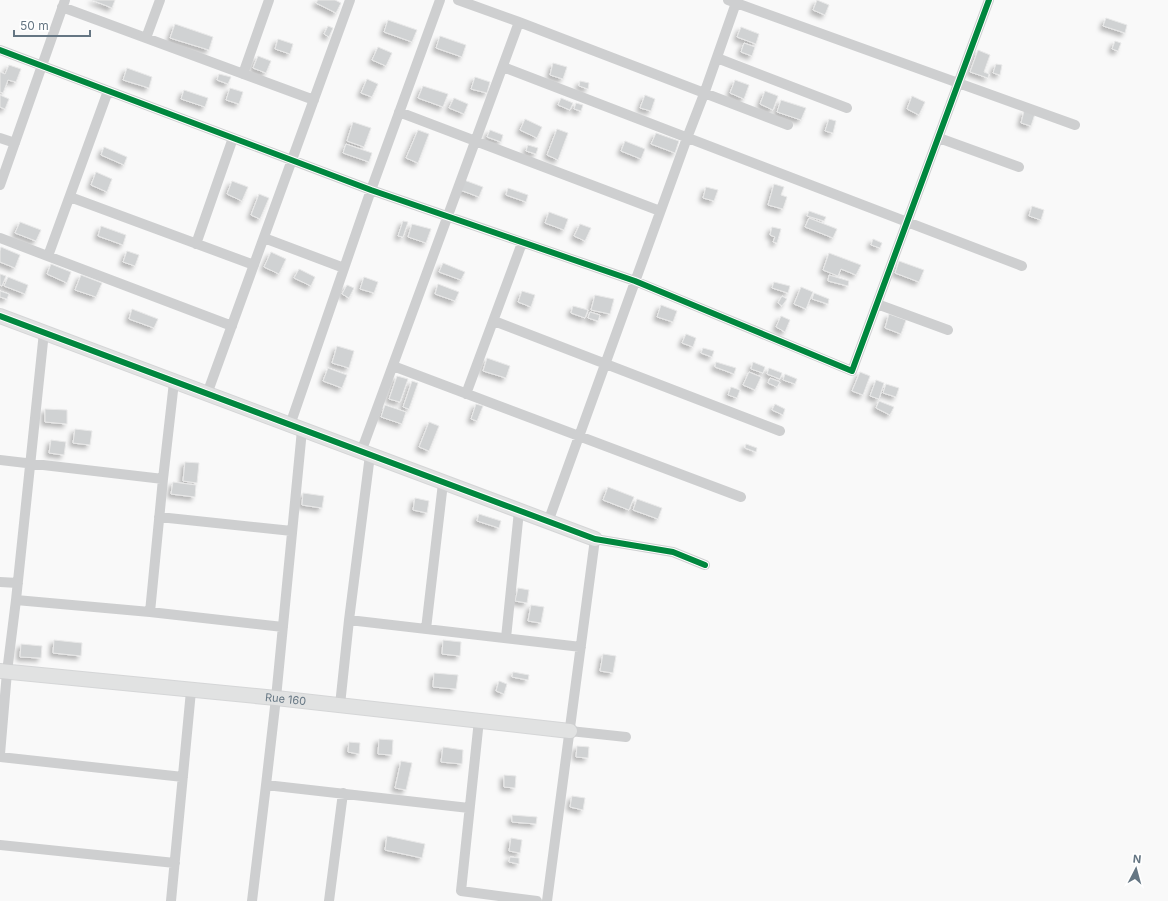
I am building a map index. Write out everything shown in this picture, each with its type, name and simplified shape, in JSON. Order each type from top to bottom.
[{"type":"street","points":[[146,38],[160,0]]},
{"type":"street","points":[[243,74],[269,0]]},
{"type":"street","points":[[207,394],[350,0]]},
{"type":"street","points":[[252,901],[276,698],[292,531],[296,428],[344,268],[440,0]]},
{"type":"street","points":[[458,0],[788,125]]},
{"type":"street","points":[[0,50],[371,190],[635,282],[852,371],[989,0]]},
{"type":"street","points":[[548,522],[717,58],[734,1],[1075,125]]},
{"type":"street","points":[[0,185],[64,3],[146,38],[314,100]]},
{"type":"street","points":[[340,705],[366,454],[393,366],[519,22]]},
{"type":"street","points":[[717,58],[847,108]]},
{"type":"street","points":[[503,67],[1022,266]]},
{"type":"street","points":[[48,256],[108,91]]},
{"type":"street","points":[[399,112],[660,211]]},
{"type":"street","points":[[0,138],[14,143]]},
{"type":"street","points":[[196,244],[233,138]]},
{"type":"street","points":[[939,138],[1019,167]]},
{"type":"street","points":[[70,197],[254,266]]},
{"type":"street","points":[[0,238],[232,326]]},
{"type":"street","points":[[264,238],[344,268]]},
{"type":"street","points":[[466,394],[522,243]]},
{"type":"street","points":[[877,304],[948,330]]},
{"type":"street","points":[[0,316],[594,539],[673,552],[705,565]]},
{"type":"street","points":[[494,321],[780,431]]},
{"type":"street","points":[[0,754],[4,672],[18,583],[44,332]]},
{"type":"street","points":[[393,366],[741,497]]},
{"type":"street","points":[[150,612],[174,382]]},
{"type":"street","points":[[0,460],[163,479]]},
{"type":"street","points":[[426,629],[443,483]]},
{"type":"street","points":[[506,638],[519,511]]},
{"type":"street","points":[[159,517],[292,531]]},
{"type":"street","points":[[547,901],[594,539]]},
{"type":"street","points":[[0,582],[18,583]]},
{"type":"street","points":[[16,600],[150,612],[283,627]]},
{"type":"street","points":[[349,620],[581,647]]},
{"type":"street","name":"Rue 160","points":[[4,672],[276,698],[570,731]]},
{"type":"street","points":[[171,901],[191,691]]},
{"type":"street","points":[[479,720],[461,890],[537,901]]},
{"type":"street","points":[[570,731],[626,737]]},
{"type":"street","points":[[0,758],[183,777]]},
{"type":"street","points":[[266,785],[469,808]]},
{"type":"street","points":[[329,901],[342,794]]},
{"type":"street","points":[[0,845],[175,863]]},
{"type":"building","points":[[92,0],[115,0],[112,8]]},
{"type":"building","points":[[318,0],[335,0],[341,3],[336,13],[316,3]]},
{"type":"building","points":[[817,0],[829,5],[825,15],[813,10]]},
{"type":"building","points":[[1106,18],[1127,25],[1125,33],[1103,26]]},
{"type":"building","points":[[388,20],[417,30],[412,42],[384,32]]},
{"type":"building","points":[[175,24],[213,37],[209,50],[170,38]]},
{"type":"building","points":[[328,26],[333,28],[329,37],[324,34]]},
{"type":"building","points":[[741,27],[759,34],[756,44],[737,37]]},
{"type":"building","points":[[440,36],[466,45],[462,57],[436,48]]},
{"type":"building","points":[[278,39],[293,44],[290,54],[275,49]]},
{"type":"building","points":[[1115,41],[1121,43],[1118,51],[1112,49]]},
{"type":"building","points":[[744,43],[755,47],[752,56],[741,52]]},
{"type":"building","points":[[378,47],[392,53],[386,66],[372,60]]},
{"type":"building","points":[[978,50],[990,55],[984,72],[989,74],[988,78],[970,72]]},
{"type":"building","points":[[258,56],[271,61],[266,73],[253,68]]},
{"type":"building","points":[[553,63],[567,67],[563,79],[550,75]]},
{"type":"building","points":[[996,64],[1002,65],[1000,75],[993,73]]},
{"type":"building","points":[[9,65],[21,69],[16,82],[8,80],[3,93],[0,92],[0,72],[5,74]]},
{"type":"building","points":[[127,68],[152,77],[149,88],[123,80]]},
{"type":"building","points":[[219,74],[231,77],[228,84],[217,80]]},
{"type":"building","points":[[475,77],[490,82],[487,93],[471,89]]},
{"type":"building","points":[[367,79],[378,84],[372,97],[361,93]]},
{"type":"building","points":[[735,80],[749,85],[744,99],[730,93]]},
{"type":"building","points":[[580,81],[589,83],[588,89],[579,86]]},
{"type":"building","points":[[423,86],[448,94],[443,107],[418,98]]},
{"type":"building","points":[[230,88],[243,92],[239,104],[226,100]]},
{"type":"building","points":[[184,90],[208,98],[205,107],[181,99]]},
{"type":"building","points":[[765,91],[778,96],[773,110],[760,104]]},
{"type":"building","points":[[0,95],[9,99],[5,109],[0,107]]},
{"type":"building","points":[[645,95],[655,99],[651,111],[640,108]]},
{"type":"building","points":[[912,96],[925,102],[919,115],[907,109]]},
{"type":"building","points":[[454,98],[468,104],[464,114],[449,108]]},
{"type":"building","points":[[561,98],[573,103],[570,110],[558,105]]},
{"type":"building","points":[[781,100],[806,108],[801,120],[777,112]]},
{"type":"building","points":[[576,103],[583,105],[581,111],[574,109]]},
{"type":"building","points":[[1024,111],[1035,114],[1031,126],[1021,123]]},
{"type":"building","points":[[525,119],[542,127],[537,138],[520,130]]},
{"type":"building","points":[[829,119],[836,121],[833,133],[825,131]]},
{"type":"building","points":[[353,122],[371,128],[364,147],[347,141]]},
{"type":"building","points":[[557,129],[568,133],[558,160],[547,155]]},
{"type":"building","points":[[418,130],[429,134],[418,163],[406,158]]},
{"type":"building","points":[[490,130],[503,135],[501,142],[487,137]]},
{"type":"building","points":[[656,133],[679,141],[675,153],[651,144]]},
{"type":"building","points":[[625,141],[645,149],[641,159],[621,151]]},
{"type":"building","points":[[346,144],[372,153],[369,162],[343,153]]},
{"type":"building","points":[[528,145],[538,148],[536,154],[526,151]]},
{"type":"building","points":[[104,147],[127,157],[124,165],[101,155]]},
{"type":"building","points":[[96,172],[112,179],[107,192],[91,185]]},
{"type":"building","points":[[464,180],[483,187],[479,197],[460,190]]},
{"type":"building","points":[[232,181],[248,187],[242,201],[227,194]]},
{"type":"building","points":[[774,184],[784,187],[781,195],[787,197],[783,209],[768,205]]},
{"type":"building","points":[[706,187],[718,190],[714,201],[703,198]]},
{"type":"building","points":[[508,188],[528,195],[526,202],[506,195]]},
{"type":"building","points":[[259,194],[269,198],[260,219],[251,215]]},
{"type":"building","points":[[1032,206],[1044,210],[1041,220],[1029,216]]},
{"type":"building","points":[[809,211],[826,217],[824,221],[807,216]]},
{"type":"building","points":[[549,212],[568,219],[564,230],[545,223]]},
{"type":"building","points":[[809,218],[837,229],[833,238],[805,227]]},
{"type":"building","points":[[403,221],[408,222],[403,237],[398,236]]},
{"type":"building","points":[[20,222],[41,230],[36,241],[15,233]]},
{"type":"building","points":[[412,224],[431,229],[426,243],[408,237]]},
{"type":"building","points":[[580,224],[591,228],[585,241],[574,236]]},
{"type":"building","points":[[101,226],[126,235],[123,245],[98,236]]},
{"type":"building","points":[[772,227],[781,229],[777,243],[773,242],[775,237],[770,235]]},
{"type":"building","points":[[873,239],[882,243],[880,248],[871,245]]},
{"type":"building","points":[[1,247],[20,255],[15,268],[0,262]]},
{"type":"building","points":[[127,251],[139,255],[135,266],[123,262]]},
{"type":"building","points":[[271,252],[286,259],[279,274],[264,267]]},
{"type":"building","points":[[829,253],[861,265],[856,275],[841,269],[838,276],[823,270]]},
{"type":"building","points":[[899,261],[924,270],[919,282],[895,273]]},
{"type":"building","points":[[443,263],[465,272],[461,280],[439,272]]},
{"type":"building","points":[[51,264],[71,272],[67,283],[47,274]]},
{"type":"building","points":[[299,269],[315,277],[311,286],[294,278]]},
{"type":"building","points":[[0,274],[6,276],[2,286],[0,285]]},
{"type":"building","points":[[81,275],[102,283],[96,297],[75,290]]},
{"type":"building","points":[[829,275],[849,281],[848,286],[828,281]]},
{"type":"building","points":[[8,277],[28,285],[25,294],[4,286]]},
{"type":"building","points":[[364,277],[378,282],[374,293],[360,289]]},
{"type":"building","points":[[774,282],[790,286],[788,293],[772,288]]},
{"type":"building","points":[[438,284],[459,292],[455,301],[435,294]]},
{"type":"building","points":[[347,285],[354,288],[349,298],[342,294]]},
{"type":"building","points":[[801,287],[813,292],[806,309],[794,304]]},
{"type":"building","points":[[0,291],[9,294],[7,299],[0,297]]},
{"type":"building","points":[[522,291],[535,295],[531,307],[518,302]]},
{"type":"building","points":[[814,293],[829,299],[828,304],[812,299]]},
{"type":"building","points":[[595,295],[614,299],[610,314],[591,310]]},
{"type":"building","points":[[782,296],[787,299],[782,306],[778,303]]},
{"type":"building","points":[[661,305],[677,311],[673,322],[657,317]]},
{"type":"building","points":[[573,306],[588,310],[585,318],[571,313]]},
{"type":"building","points":[[132,309],[158,319],[154,328],[129,319]]},
{"type":"building","points":[[590,312],[600,315],[598,321],[588,318]]},
{"type":"building","points":[[889,314],[906,320],[901,334],[885,328]]},
{"type":"building","points":[[781,316],[790,320],[785,332],[776,327]]},
{"type":"building","points":[[686,334],[696,338],[693,347],[682,343]]},
{"type":"building","points":[[337,346],[354,351],[349,368],[332,363]]},
{"type":"building","points":[[703,348],[714,351],[712,357],[701,353]]},
{"type":"building","points":[[487,358],[510,366],[506,378],[483,371]]},
{"type":"building","points":[[716,362],[736,368],[734,374],[715,367]]},
{"type":"building","points":[[753,362],[765,367],[763,373],[751,369]]},
{"type":"building","points":[[328,368],[347,375],[342,388],[323,381]]},
{"type":"building","points":[[769,368],[782,373],[780,379],[767,374]]},
{"type":"building","points":[[749,372],[761,377],[755,390],[743,385]]},
{"type":"building","points":[[860,372],[870,376],[863,395],[852,391]]},
{"type":"building","points":[[785,374],[797,379],[795,384],[783,380]]},
{"type":"building","points":[[397,376],[408,379],[400,402],[389,399]]},
{"type":"building","points":[[770,378],[780,382],[777,387],[768,383]]},
{"type":"building","points":[[876,380],[884,383],[879,399],[870,396]]},
{"type":"building","points":[[412,381],[418,383],[409,409],[403,407]]},
{"type":"building","points":[[886,384],[899,388],[896,397],[883,393]]},
{"type":"building","points":[[731,387],[740,390],[737,398],[728,395]]},
{"type":"building","points":[[879,401],[894,407],[890,415],[876,408]]},
{"type":"building","points":[[476,404],[483,406],[477,421],[471,419]]},
{"type":"building","points":[[775,404],[785,409],[783,415],[772,410]]},
{"type":"building","points":[[385,405],[406,412],[402,424],[381,417]]},
{"type":"building","points":[[45,409],[67,410],[67,424],[45,422]]},
{"type":"building","points":[[429,422],[439,426],[429,451],[419,447]]},
{"type":"building","points":[[75,429],[92,431],[90,445],[73,443]]},
{"type":"building","points":[[51,440],[66,442],[64,455],[49,453]]},
{"type":"building","points":[[746,444],[757,448],[756,452],[745,448]]},
{"type":"building","points":[[185,462],[199,463],[197,483],[183,481]]},
{"type":"building","points":[[173,482],[196,485],[195,497],[171,494]]},
{"type":"building","points":[[608,487],[634,497],[629,510],[603,500]]},
{"type":"building","points":[[303,493],[324,496],[322,508],[302,505]]},
{"type":"building","points":[[415,498],[429,501],[427,513],[413,510]]},
{"type":"building","points":[[637,499],[662,508],[658,519],[633,510]]},
{"type":"building","points":[[479,514],[501,521],[499,528],[477,521]]},
{"type":"building","points":[[518,588],[529,590],[527,603],[515,601]]},
{"type":"building","points":[[531,605],[544,607],[541,623],[528,621]]},
{"type":"building","points":[[54,640],[82,643],[81,656],[53,653]]},
{"type":"building","points":[[443,640],[461,642],[460,656],[442,654]]},
{"type":"building","points":[[21,644],[42,646],[41,658],[20,657]]},
{"type":"building","points":[[603,654],[616,656],[613,673],[600,671]]},
{"type":"building","points":[[513,672],[529,675],[528,680],[512,677]]},
{"type":"building","points":[[434,673],[458,675],[456,689],[433,687]]},
{"type":"building","points":[[499,681],[507,684],[504,694],[496,691]]},
{"type":"building","points":[[379,739],[393,740],[392,755],[378,754]]},
{"type":"building","points":[[349,742],[360,743],[359,754],[348,752]]},
{"type":"building","points":[[577,746],[589,747],[588,758],[576,757]]},
{"type":"building","points":[[443,747],[463,750],[462,764],[441,762]]},
{"type":"building","points":[[401,761],[412,763],[406,790],[395,788]]},
{"type":"building","points":[[504,775],[516,776],[515,788],[504,787]]},
{"type":"building","points":[[572,796],[585,798],[583,810],[570,807]]},
{"type":"building","points":[[512,815],[537,817],[536,824],[512,822]]},
{"type":"building","points":[[387,836],[425,844],[422,858],[385,850]]},
{"type":"building","points":[[511,838],[522,840],[520,853],[509,851]]},
{"type":"building","points":[[510,857],[519,858],[519,864],[509,862]]},
{"type":"cycle path","points":[[0,50],[371,190],[635,281],[852,371],[989,0]]},
{"type":"cycle path","points":[[0,316],[595,539],[673,552],[705,565]]}]
